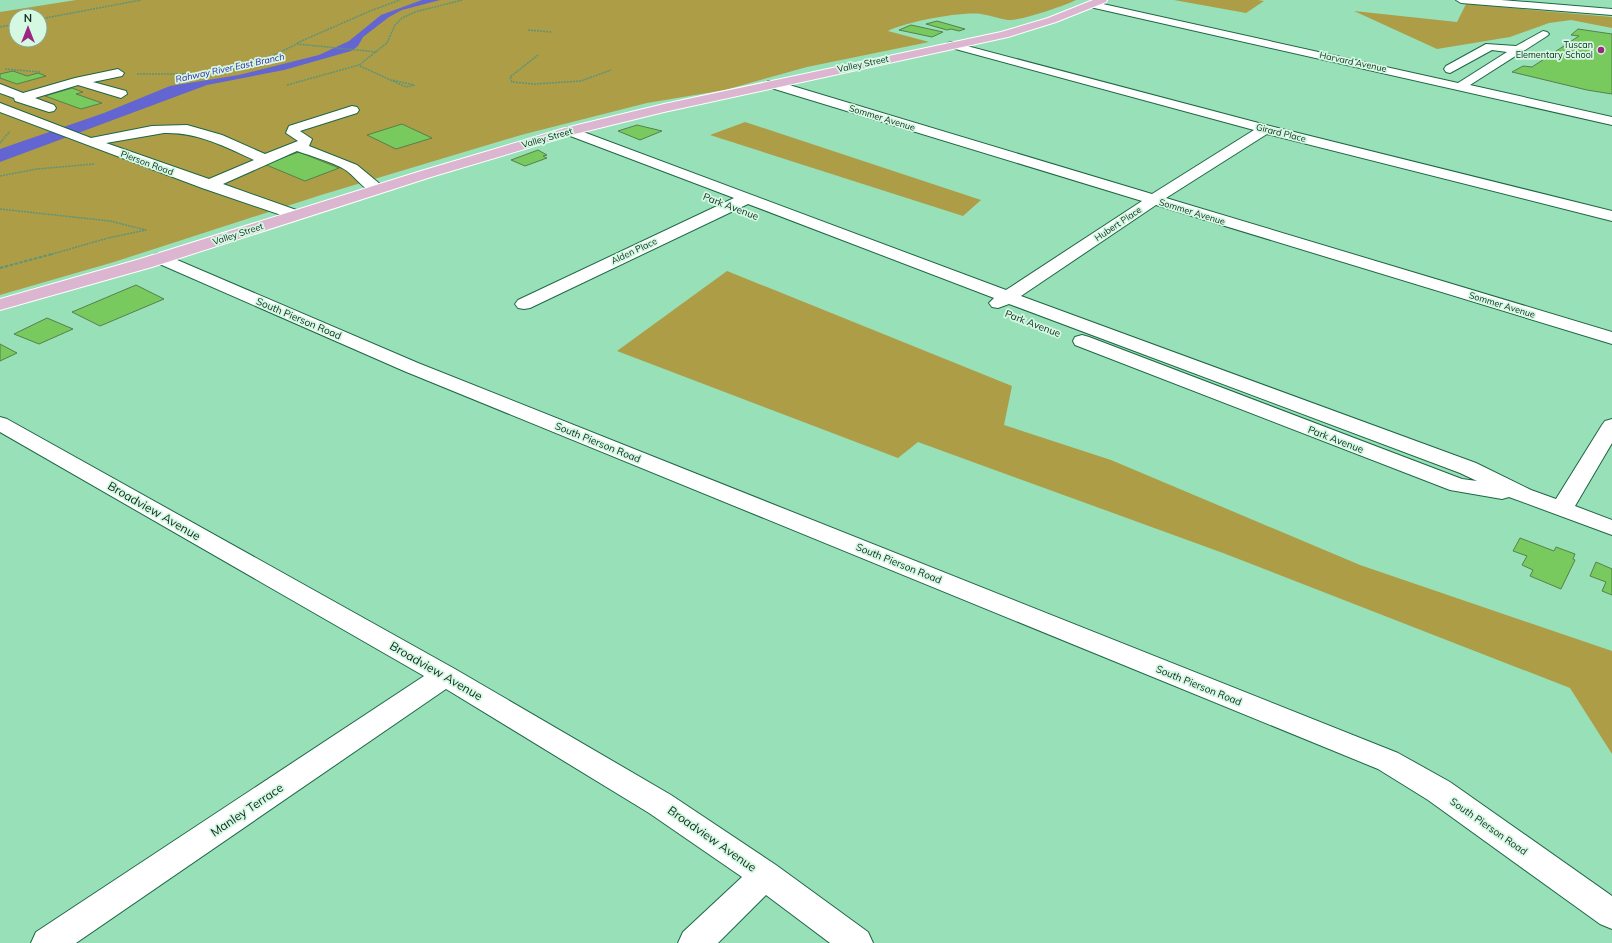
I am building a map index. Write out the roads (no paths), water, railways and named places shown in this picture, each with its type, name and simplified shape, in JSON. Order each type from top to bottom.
[{"type":"main road","name":"Valley Street","points":[[0,305],[161,258],[547,137],[772,84],[1030,28],[1098,2]]},
{"type":"street","points":[[1461,0],[1612,12]]},
{"type":"street","name":"Harvard Avenue","points":[[1098,2],[1612,121]]},
{"type":"street","points":[[1461,86],[1476,75],[1543,34]]},
{"type":"street","name":"Girard Place","points":[[952,45],[1265,129],[1612,216]]},
{"type":"street","points":[[1476,75],[1450,69],[1490,46],[1517,50]]},
{"type":"street","points":[[0,100],[118,73]]},
{"type":"street","points":[[79,82],[121,94]]},
{"type":"street","name":"Sommer Avenue","points":[[772,84],[1612,338]]},
{"type":"street","points":[[0,88],[18,97],[49,108],[23,116]]},
{"type":"street","name":"Pierson Road","points":[[0,107],[85,141],[296,215]]},
{"type":"street","points":[[207,185],[304,143],[305,140],[293,133],[294,129],[352,110]]},
{"type":"street","points":[[85,141],[132,134],[186,129],[228,142],[265,160]]},
{"type":"street","name":"Hubert Place","points":[[1000,302],[1153,200],[1265,129]]},
{"type":"street","name":"Park Avenue","points":[[570,131],[738,202],[1000,302],[1458,485],[1523,495],[1612,528]]},
{"type":"street","name":"Park Avenue","points":[[547,137],[738,202]]},
{"type":"street","points":[[298,146],[352,168],[363,179],[378,189]]},
{"type":"street","name":"Alden Place","points":[[524,304],[738,202]]},
{"type":"street","name":"South Pierson Road","points":[[161,258],[411,367],[1388,761],[1440,791],[1612,914]]},
{"type":"street","name":"Broadview Avenue","points":[[0,424],[445,676],[660,804],[765,875],[856,943]]},
{"type":"street","points":[[1562,509],[1612,425]]},
{"type":"street","name":"Manley Terrace","points":[[48,943],[445,676]]},
{"type":"street","points":[[695,943],[765,875]]},
{"type":"place","name":"Tuscan Elementary School","points":[[1601,50]]},
{"type":"water label","name":"Rahway River East Branch","points":[[230,68]]}]
